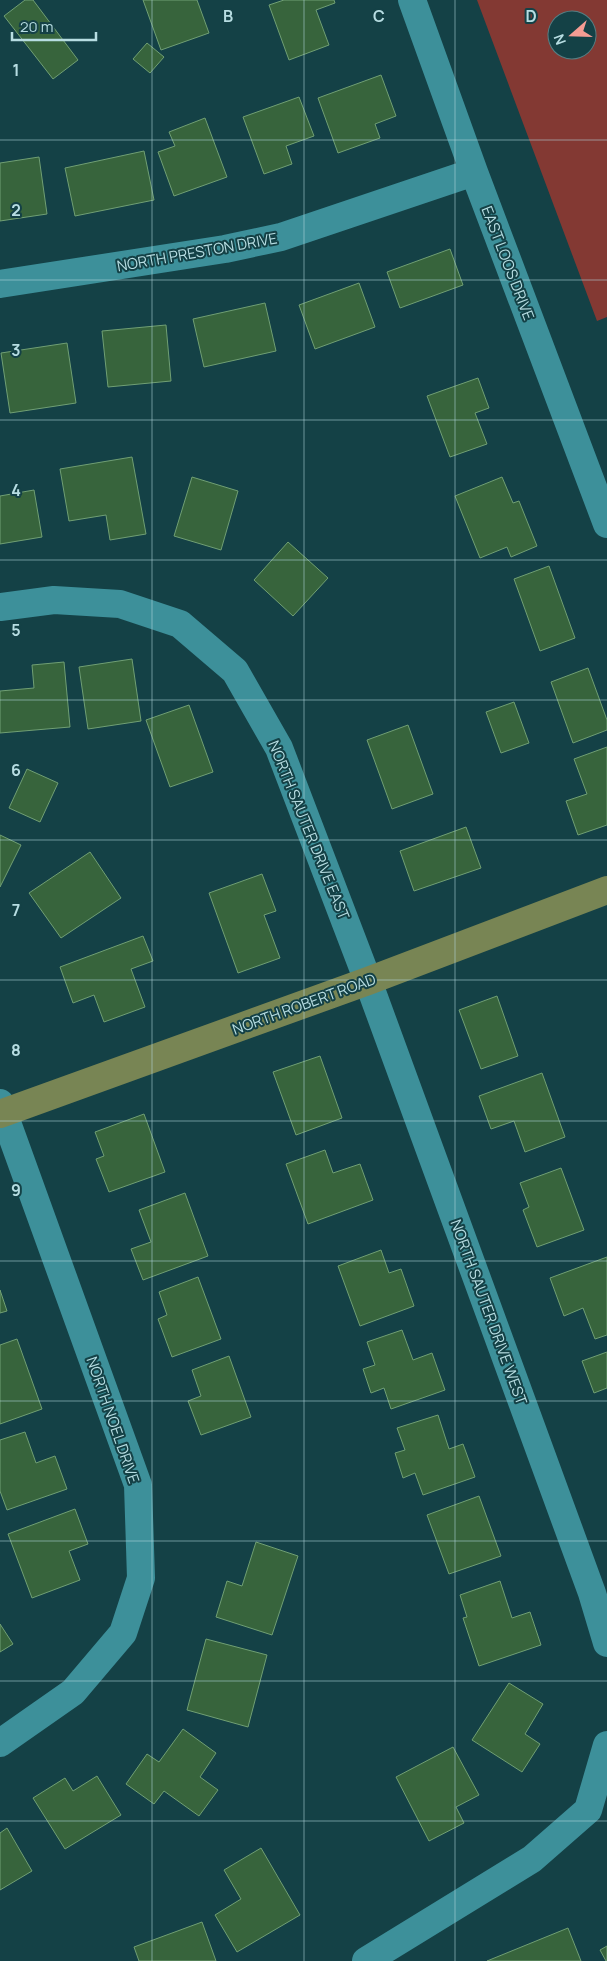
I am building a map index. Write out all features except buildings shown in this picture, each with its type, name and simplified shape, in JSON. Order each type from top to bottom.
[{"type":"main road","name":"NORTH ROBERT ROAD","points":[[1,1110],[368,981],[607,890]]},
{"type":"street","name":"EAST LOOS DRIVE","points":[[412,0],[474,172],[607,524]]},
{"type":"street","name":"NORTH PRESTON DRIVE","points":[[0,284],[198,254],[281,237],[474,172]]},
{"type":"street","name":"NORTH SAUTER DRIVE EAST","points":[[0,607],[54,600],[120,604],[180,624],[236,671],[279,748],[368,981]]},
{"type":"street","name":"NORTH SAUTER DRIVE WEST","points":[[368,981],[592,1593],[607,1643]]},
{"type":"street","name":"NORTH NOEL DRIVE","points":[[0,1743],[73,1692],[123,1633],[141,1578],[138,1485],[1,1110]]},
{"type":"street","points":[[366,1961],[532,1859],[588,1810],[607,1746]]},
{"type":"shaded area","points":[[477,0],[607,0],[607,317],[597,321]]}]
